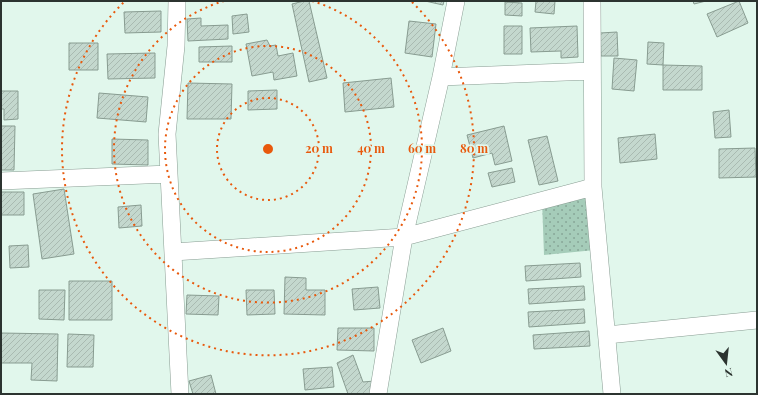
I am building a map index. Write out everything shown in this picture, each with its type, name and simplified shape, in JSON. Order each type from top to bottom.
[{"type":"street","points":[[177,1],[176,46],[167,134],[180,394]]},
{"type":"street","points":[[378,394],[404,237],[441,77],[456,1]]},
{"type":"street","points":[[592,1],[593,187],[612,394]]},
{"type":"street","points":[[441,77],[592,71]]},
{"type":"street","points":[[1,181],[169,174]]},
{"type":"street","points":[[173,252],[404,237],[593,187]]},
{"type":"street","points":[[607,335],[757,320]]},
{"type":"green space","points":[[593,187],[595,250],[544,255],[542,200]]},
{"type":"building","points":[[309,1],[327,78],[309,82],[292,4]]},
{"type":"building","points":[[425,1],[444,1],[443,5]]},
{"type":"building","points":[[536,1],[555,1],[554,14],[535,12]]},
{"type":"building","points":[[693,1],[706,1],[694,4]]},
{"type":"building","points":[[739,1],[748,23],[717,37],[707,14]]},
{"type":"building","points":[[505,2],[522,3],[522,16],[505,15]]},
{"type":"building","points":[[161,11],[161,32],[125,33],[124,12]]},
{"type":"building","points":[[247,14],[249,32],[233,34],[232,16]]},
{"type":"building","points":[[201,18],[201,26],[228,25],[228,39],[188,41],[187,19]]},
{"type":"building","points":[[409,21],[436,24],[432,57],[405,53]]},
{"type":"building","points":[[504,26],[522,26],[522,54],[504,54]]},
{"type":"building","points":[[577,26],[578,57],[561,58],[561,51],[531,52],[530,28]]},
{"type":"building","points":[[617,32],[618,56],[601,56],[600,33]]},
{"type":"building","points":[[267,40],[270,46],[276,45],[278,56],[293,53],[297,76],[274,80],[273,72],[252,76],[246,44]]},
{"type":"building","points":[[648,42],[664,43],[663,65],[647,64]]},
{"type":"building","points":[[69,43],[98,43],[98,70],[69,70]]},
{"type":"building","points":[[232,46],[232,62],[199,62],[199,47]]},
{"type":"building","points":[[155,53],[155,78],[108,79],[107,54]]},
{"type":"building","points":[[614,58],[637,60],[634,91],[612,89]]},
{"type":"building","points":[[663,65],[702,66],[702,90],[663,90]]},
{"type":"building","points":[[391,78],[394,107],[345,112],[343,83]]},
{"type":"building","points":[[188,83],[232,84],[231,119],[187,119]]},
{"type":"building","points":[[277,90],[277,109],[248,110],[248,91]]},
{"type":"building","points":[[1,91],[18,91],[18,119],[4,120],[4,109],[1,109]]},
{"type":"building","points":[[99,93],[148,97],[146,122],[97,118]]},
{"type":"building","points":[[729,110],[731,137],[715,138],[713,112]]},
{"type":"building","points":[[1,126],[15,126],[14,170],[1,170]]},
{"type":"building","points":[[504,126],[512,161],[495,165],[492,153],[473,158],[467,135]]},
{"type":"building","points":[[655,134],[657,159],[620,163],[618,138]]},
{"type":"building","points":[[547,136],[558,181],[539,185],[528,140]]},
{"type":"building","points":[[112,139],[148,140],[148,165],[112,164]]},
{"type":"building","points":[[755,148],[756,177],[719,178],[719,149]]},
{"type":"building","points":[[512,168],[515,182],[492,187],[488,173]]},
{"type":"building","points":[[64,189],[74,254],[42,259],[33,194]]},
{"type":"building","points":[[1,192],[24,192],[24,215],[1,215]]},
{"type":"building","points":[[141,205],[142,226],[119,228],[118,207]]},
{"type":"building","points":[[28,245],[29,267],[10,268],[9,246]]},
{"type":"building","points":[[580,263],[581,277],[526,281],[525,266]]},
{"type":"building","points":[[285,277],[306,278],[306,290],[325,290],[325,315],[284,314]]},
{"type":"building","points":[[69,281],[112,281],[112,320],[69,320]]},
{"type":"building","points":[[584,286],[585,300],[529,304],[528,289]]},
{"type":"building","points":[[378,287],[380,308],[354,310],[352,289]]},
{"type":"building","points":[[39,290],[65,290],[64,320],[39,319]]},
{"type":"building","points":[[246,290],[274,290],[275,314],[247,315]]},
{"type":"building","points":[[187,295],[219,296],[218,315],[186,314]]},
{"type":"building","points":[[584,309],[585,323],[529,327],[528,312]]},
{"type":"building","points":[[338,328],[374,328],[374,351],[337,350]]},
{"type":"building","points":[[443,328],[451,351],[421,363],[412,340]]},
{"type":"building","points":[[589,331],[590,346],[534,349],[533,335]]},
{"type":"building","points":[[1,333],[58,334],[57,381],[31,380],[32,363],[1,363]]},
{"type":"building","points":[[68,334],[94,335],[93,367],[67,367]]},
{"type":"building","points":[[353,355],[363,382],[374,381],[370,394],[348,394],[337,363]]},
{"type":"building","points":[[332,367],[334,387],[305,390],[303,369]]},
{"type":"building","points":[[211,375],[216,394],[193,394],[189,381]]}]
